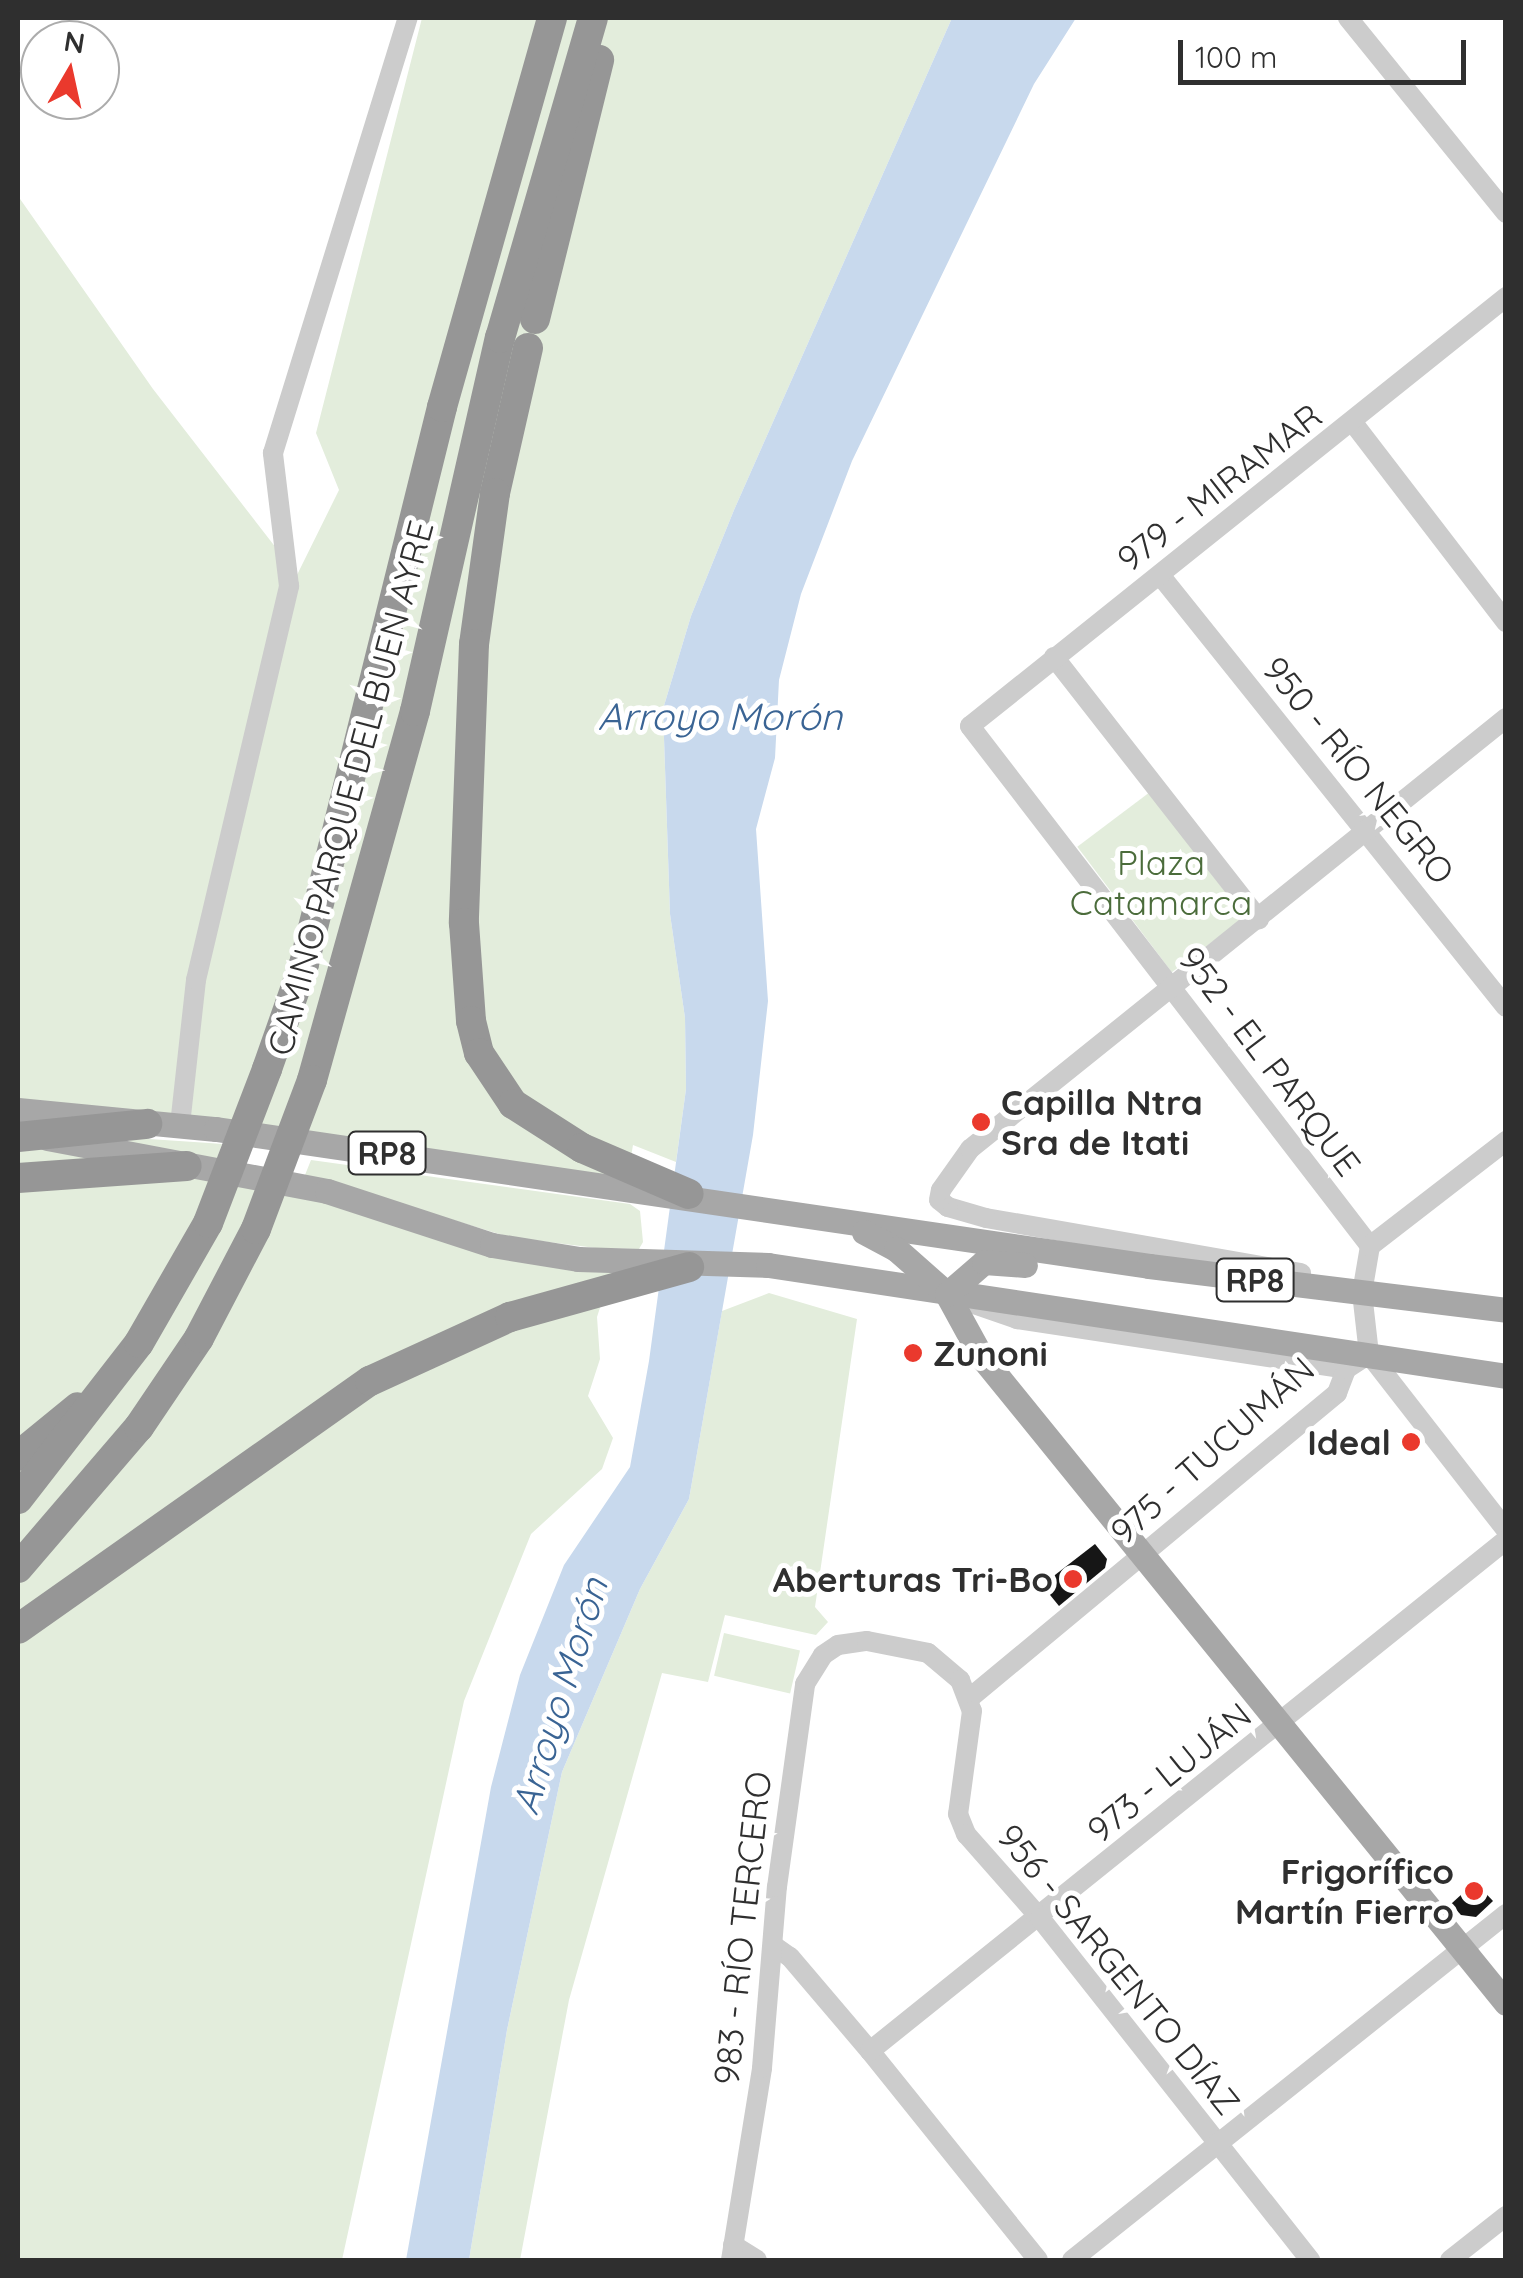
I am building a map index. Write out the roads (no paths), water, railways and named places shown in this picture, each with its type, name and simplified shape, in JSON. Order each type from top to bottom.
[{"type":"highway","name":"CAMINO PARQUE DEL BUEN AYRE","points":[[18,1499],[108,1384],[176,1286],[208,1223],[268,1069],[308,946],[442,407],[552,18]]},
{"type":"highway","name":"CAMINO PARQUE DEL BUEN AYRE","points":[[18,1568],[139,1426],[198,1338],[256,1230],[312,1080],[405,750],[500,338],[593,18]]},
{"type":"highway","points":[[610,18],[495,493],[474,644],[464,923],[471,1021],[479,1053],[513,1104],[541,1126],[629,1179],[689,1194]]},
{"type":"highway","points":[[21,1128],[147,1124]]},
{"type":"highway","points":[[18,1178],[187,1166]]},
{"type":"highway","points":[[18,1629],[370,1381],[615,1273],[690,1267]]},
{"type":"highway","points":[[18,1456],[108,1384]]},
{"type":"main road","name":"RP8","points":[[147,1124],[629,1179]]},
{"type":"main road","name":"RP8","points":[[21,1128],[187,1166],[327,1191],[492,1245],[615,1273]]},
{"type":"main road","name":"RP8","points":[[689,1194],[846,1224],[1506,1310]]},
{"type":"main road","points":[[846,1224],[890,1244],[954,1285],[980,1356],[1276,1727],[1506,2003]]},
{"type":"main road","points":[[954,1285],[984,1262],[1080,1272],[1150,1266]]},
{"type":"main road","name":"RP8","points":[[690,1267],[768,1265],[954,1285],[1506,1376]]},
{"type":"street","points":[[180,1126],[188,1028],[216,884],[290,586],[272,453],[408,18]]},
{"type":"street","points":[[1348,18],[1506,213]]},
{"type":"street","name":"979 - MIRAMAR","points":[[970,726],[1054,656],[1354,424],[1506,298]]},
{"type":"street","points":[[1354,424],[1506,622]]},
{"type":"street","name":"950 - RÍO NEGRO","points":[[1160,575],[1506,1007]]},
{"type":"street","points":[[1054,656],[1259,919]]},
{"type":"street","points":[[1362,1293],[1315,1276],[986,1218],[939,1200],[945,1180],[970,1149],[1506,718]]},
{"type":"street","name":"952 - EL PARQUE","points":[[970,726],[1370,1246]]},
{"type":"street","points":[[1370,1246],[1506,1141]]},
{"type":"street","name":"975 - TUCUMÁN","points":[[971,1696],[1337,1392],[1346,1370],[1369,1354],[1362,1293],[1370,1246]]},
{"type":"street","points":[[954,1285],[1016,1319],[1346,1370]]},
{"type":"street","points":[[1369,1354],[1506,1530]]},
{"type":"street","name":"973 - LUJÁN","points":[[870,2051],[1506,1540]]},
{"type":"street","name":"983 - RÍO TERCERO","points":[[732,2253],[805,1684],[811,1668],[838,1645],[867,1641],[928,1653],[971,1696]]},
{"type":"street","name":"956 - SARGENTO DÍAZ","points":[[971,1696],[960,1824],[1040,1918],[1310,2260]]},
{"type":"street","points":[[1072,2260],[1506,1914]]},
{"type":"street","points":[[774,1946],[790,1957],[870,2051],[1038,2260]]},
{"type":"street","points":[[1450,2260],[1506,2216]]},
{"type":"street","points":[[732,2253],[757,2260]]},
{"type":"water","name":"Arroyo Morón","points":[[952,18],[1076,18],[1034,84],[852,461],[801,594],[779,680],[775,758],[756,829],[768,1001],[753,1135],[689,1499],[640,1589],[562,1772],[507,2030],[469,2260],[406,2260],[491,1787],[520,1675],[564,1565],[630,1467],[649,1361],[686,1089],[685,1018],[670,914],[663,709],[691,616],[734,510]]},
{"type":"place","name":"Capilla Ntra Sra de Itati","points":[[981,1122]]},
{"type":"place","name":"Zunoni","points":[[913,1353]]},
{"type":"place","name":"Ideal","points":[[1411,1442]]},
{"type":"place","name":"Aberturas Tri-Bo","points":[[1073,1579]]},
{"type":"place","name":"Frigorífico Martín Fierro","points":[[1474,1891]]},
{"type":"park label","name":"Plaza Catamarca","points":[[1161,882]]}]
